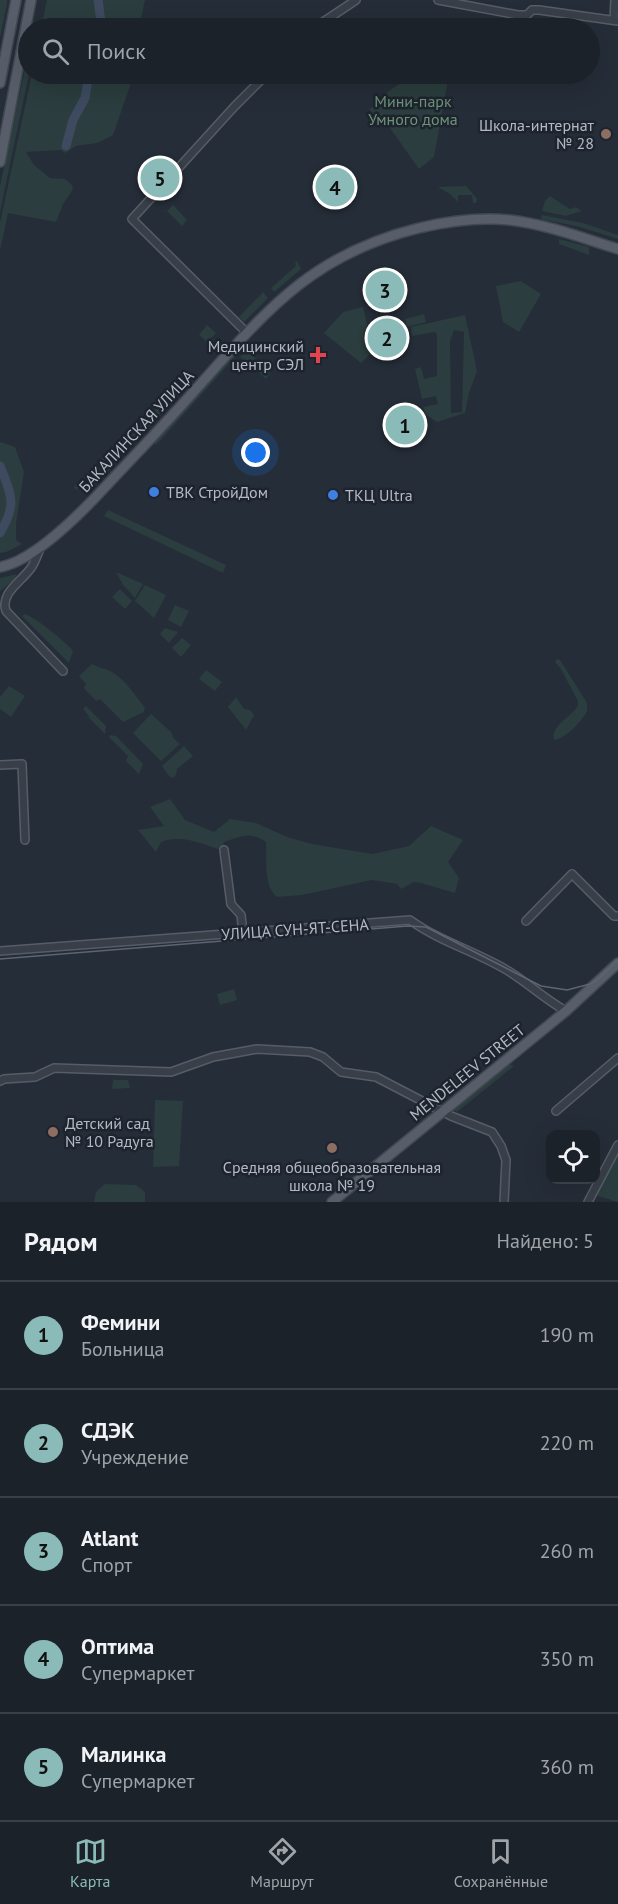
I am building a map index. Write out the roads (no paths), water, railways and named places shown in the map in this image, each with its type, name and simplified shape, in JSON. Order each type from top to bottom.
[{"type":"main road","points":[[10,0],[13,20]]},
{"type":"main road","points":[[0,83],[16,0]]},
{"type":"main road","points":[[28,18],[31,0]]},
{"type":"main road","points":[[0,162],[18,68]]},
{"type":"main road","name":"БАКАЛИНСКАЯ УЛИЦА","points":[[0,567],[19,560],[72,520],[246,332],[296,286],[333,260],[379,239],[465,219],[535,224],[618,249]]},
{"type":"main road","name":"MENDELEEV STREET","points":[[332,1202],[566,1011],[618,963]]},
{"type":"street","points":[[329,18],[356,0]]},
{"type":"street","points":[[438,0],[518,15],[527,15],[532,10],[539,10],[616,20],[615,0]]},
{"type":"street","points":[[246,332],[232,321],[132,219],[257,84]]},
{"type":"street","points":[[42,544],[31,568],[5,596],[3,605],[6,611],[63,671]]},
{"type":"street","points":[[0,619],[6,611]]},
{"type":"street","points":[[0,765],[22,764],[25,840]]},
{"type":"street","points":[[224,850],[231,904],[242,915],[243,933]]},
{"type":"street","points":[[526,921],[572,874],[617,918]]},
{"type":"street","name":"УЛИЦА СУН-ЯТ-СЕНА","points":[[0,951],[410,920],[423,929],[506,969],[551,1003],[566,1011]]},
{"type":"street","points":[[0,1081],[35,1077],[54,1068],[171,1072],[213,1057],[257,1049],[310,1052],[323,1057],[341,1072],[376,1077],[442,1112],[492,1132],[506,1160],[504,1202]]},
{"type":"street","points":[[556,1111],[618,1058]]},
{"type":"street","points":[[588,1202],[618,1145]]},
{"type":"waterway","points":[[98,0],[100,18]]},
{"type":"waterway","points":[[66,146],[73,120],[85,98],[87,84]]},
{"type":"waterway","points":[[0,466],[11,500],[9,515],[0,533]]},
{"type":"tram line","points":[[0,959],[408,926],[426,927],[541,986],[567,990],[590,984],[618,960]]},
{"type":"place","name":"Школа-интернат № 28","points":[[606,134]]},
{"type":"place","name":"Малинка","points":[[160,178]]},
{"type":"place","name":"Оптима","points":[[335,187]]},
{"type":"place","name":"Atlant","points":[[385,290]]},
{"type":"place","name":"СДЭК","points":[[387,338]]},
{"type":"place","name":"Медицинский центр СЭЛ","points":[[318,355]]},
{"type":"place","name":"Фемини","points":[[405,425]]},
{"type":"place","name":"ТВК СтройДом","points":[[154,492]]},
{"type":"place","name":"ТКЦ Ultra","points":[[333,495]]},
{"type":"place","name":"Детский сад № 10 Радуга","points":[[53,1132]]},
{"type":"place","name":"Средняя общеобразовательная школа № 19","points":[[332,1148]]},
{"type":"park label","name":"Мини-парк Умного дома","points":[[413,110]]}]
